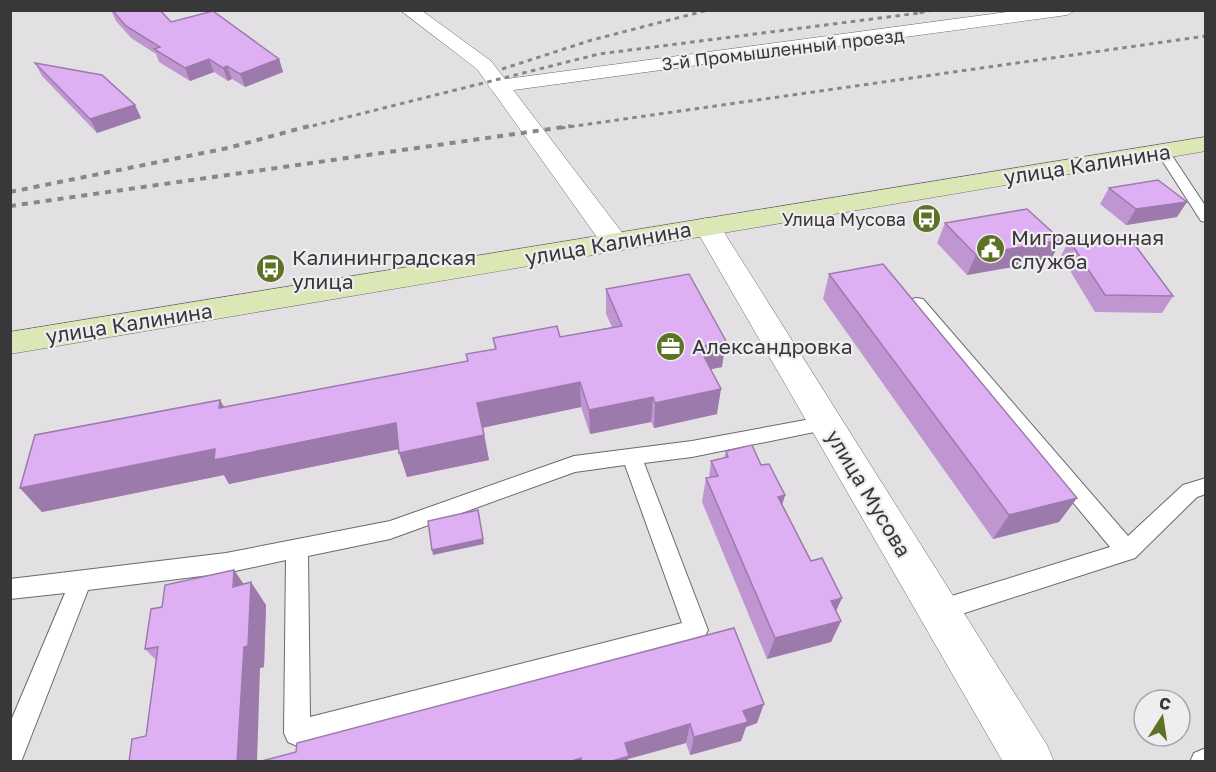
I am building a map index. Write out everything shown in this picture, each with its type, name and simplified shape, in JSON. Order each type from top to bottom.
[{"type":"main road","name":"улица Калинина","points":[[10,343],[1206,144]]},
{"type":"street","points":[[409,10],[484,65],[614,241]]},
{"type":"street","name":"3-й Промышленный проезд","points":[[499,86],[1067,10]]},
{"type":"street","name":"улица Мусова","points":[[707,226],[1030,762]]},
{"type":"lane","points":[[1162,151],[1206,218]]},
{"type":"lane","points":[[917,303],[1127,551]]},
{"type":"lane","points":[[10,589],[226,563],[297,549],[390,530],[574,464],[692,450],[827,423]]},
{"type":"lane","points":[[297,549],[297,733],[696,630],[632,458]]},
{"type":"lane","points":[[940,610],[1127,551],[1190,491],[1206,486]]},
{"type":"lane","points":[[10,756],[80,582]]},
{"type":"building","points":[[112,10],[160,10],[171,22],[213,11],[279,59],[240,74],[227,66],[223,68],[209,59],[185,68],[154,49],[160,47],[126,26]]},
{"type":"building","points":[[35,63],[102,75],[135,105],[90,119]]},
{"type":"building","points":[[1158,180],[1187,202],[1136,209],[1109,188]]},
{"type":"building","points":[[1027,209],[1061,240],[976,255],[945,223]]},
{"type":"building","points":[[1069,240],[1132,241],[1173,296],[1105,295]]},
{"type":"building","points":[[883,264],[1077,498],[1009,515],[829,274]]},
{"type":"building","points":[[689,274],[726,341],[699,347],[721,389],[655,403],[653,397],[589,410],[580,382],[477,403],[484,435],[399,453],[396,423],[214,460],[215,449],[20,488],[35,435],[220,400],[219,408],[468,361],[466,354],[496,349],[493,338],[557,326],[560,337],[622,326],[606,289]]},
{"type":"building","points":[[752,445],[761,465],[769,464],[785,495],[778,497],[811,561],[822,558],[842,598],[831,601],[841,621],[775,638],[706,478],[718,476],[711,461],[728,457],[726,451]]},
{"type":"building","points":[[478,510],[483,539],[432,550],[428,521]]},
{"type":"building","points":[[234,570],[233,587],[251,582],[248,646],[244,647],[237,762],[129,762],[132,739],[146,736],[158,647],[145,649],[151,609],[162,607],[165,585]]},
{"type":"building","points":[[734,628],[764,704],[743,711],[748,722],[694,737],[690,724],[625,743],[629,756],[609,762],[581,762],[581,758],[569,762],[258,762],[296,752],[297,743]]},
{"type":"railway","points":[[502,69],[592,40],[708,10]]},
{"type":"railway","points":[[919,13],[927,10]]},
{"type":"railway","points":[[919,13],[933,10]]},
{"type":"railway","points":[[304,128],[599,54],[919,13]]},
{"type":"railway","points":[[561,128],[1206,36]]},
{"type":"railway","points":[[10,192],[228,148],[309,126]]},
{"type":"railway","points":[[10,206],[571,126]]},
{"type":"place","name":"Улица Мусова","points":[[927,219]]},
{"type":"place","name":"Миграционная служба","points":[[990,249]]},
{"type":"place","name":"Калининградская улица","points":[[271,269]]},
{"type":"place","name":"Александровка","points":[[671,346]]}]
